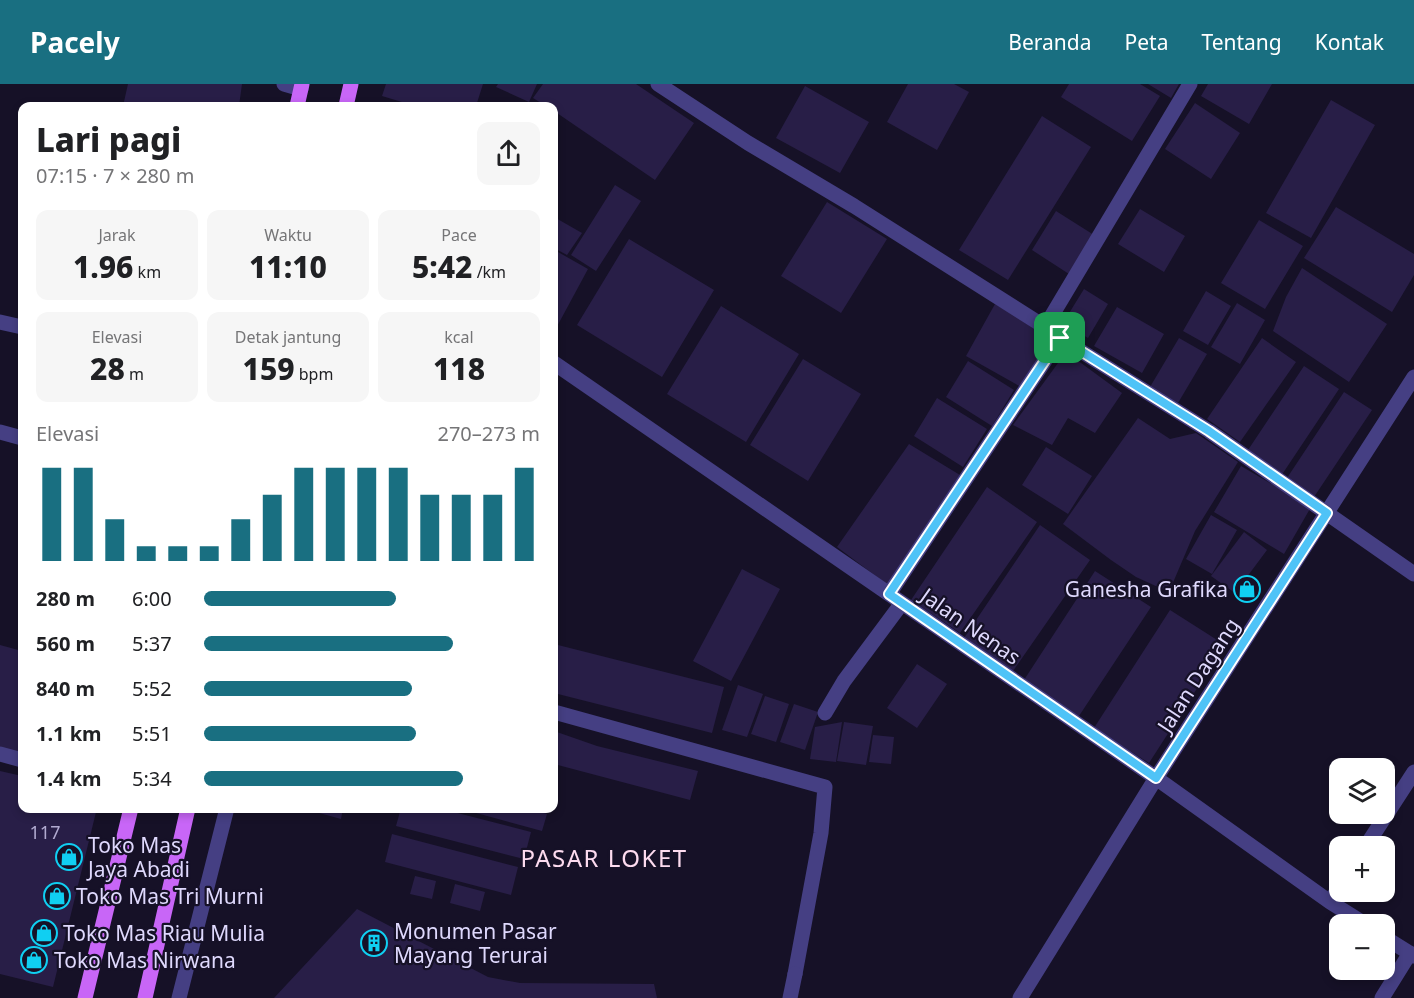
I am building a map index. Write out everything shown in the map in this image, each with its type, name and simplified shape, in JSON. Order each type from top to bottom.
[{"type":"main road","points":[[347,102],[351,84]]},
{"type":"main road","points":[[298,102],[302,87]]},
{"type":"main road","points":[[85,998],[130,813]]},
{"type":"main road","points":[[145,998],[187,813]]},
{"type":"street","points":[[284,84],[302,87]]},
{"type":"street","points":[[658,84],[748,143],[854,206],[1209,431],[1414,574]]},
{"type":"street","points":[[1045,327],[1190,84]]},
{"type":"street","points":[[0,322],[18,326]]},
{"type":"street","points":[[889,594],[1060,338]]},
{"type":"street","name":"Jalan Nenas","points":[[558,366],[1156,778],[1329,901]]},
{"type":"street","name":"Jalan Dagang","points":[[1020,998],[1156,778],[1414,377]]},
{"type":"street","points":[[0,432],[18,437]]},
{"type":"street","points":[[825,713],[843,681],[902,603]]},
{"type":"street","points":[[558,713],[825,787],[821,833],[790,998]]},
{"type":"street","points":[[0,754],[18,759]]},
{"type":"street","points":[[1372,836],[1414,772]]},
{"type":"street","points":[[179,998],[226,813]]},
{"type":"street","name":"Jalan Nenas","points":[[1330,902],[1349,914]]},
{"type":"street","points":[[1382,998],[1412,954],[1395,944]]},
{"type":"building","points":[[128,84],[242,84],[240,102],[124,102]]},
{"type":"building","points":[[386,84],[483,84],[477,102],[402,102],[382,96]]},
{"type":"building","points":[[498,84],[537,84],[529,102],[496,87]]},
{"type":"building","points":[[543,84],[636,84],[694,123],[655,180],[558,114],[558,102],[540,102],[533,98]]},
{"type":"building","points":[[908,84],[954,84],[969,92],[937,150],[887,122]]},
{"type":"building","points":[[1069,84],[1140,84],[1160,96],[1132,141],[1061,97]]},
{"type":"building","points":[[1148,84],[1179,84],[1171,98]]},
{"type":"building","points":[[1208,84],[1272,84],[1249,124],[1201,96]]},
{"type":"building","points":[[805,86],[869,122],[840,173],[776,138]]},
{"type":"building","points":[[1331,100],[1375,125],[1311,238],[1266,213]]},
{"type":"building","points":[[1195,103],[1240,133],[1211,179],[1165,149]]},
{"type":"building","points":[[1042,116],[1091,147],[1008,280],[959,250]]},
{"type":"building","points":[[615,185],[641,201],[596,271],[571,255]]},
{"type":"building","points":[[827,202],[887,239],[841,313],[781,276]]},
{"type":"building","points":[[1336,207],[1414,254],[1414,275],[1392,312],[1304,258]]},
{"type":"building","points":[[1140,209],[1185,236],[1164,272],[1118,244]]},
{"type":"building","points":[[1056,211],[1094,235],[1069,274],[1032,250]]},
{"type":"building","points":[[558,219],[582,233],[567,255],[558,250]]},
{"type":"building","points":[[1259,220],[1303,246],[1265,309],[1221,283]]},
{"type":"building","points":[[629,239],[714,290],[662,377],[577,325]]},
{"type":"building","points":[[558,252],[588,269],[558,325]]},
{"type":"building","points":[[1302,268],[1387,324],[1349,382],[1273,331],[1286,297]]},
{"type":"building","points":[[1084,289],[1108,304],[1088,338],[1063,323]]},
{"type":"building","points":[[1206,291],[1231,306],[1208,345],[1183,331]]},
{"type":"building","points":[[1237,303],[1265,320],[1240,364],[1211,347]]},
{"type":"building","points":[[995,304],[1051,336],[1021,387],[966,356]]},
{"type":"building","points":[[721,306],[799,354],[746,442],[667,394]]},
{"type":"building","points":[[1117,307],[1164,334],[1142,373],[1094,346]]},
{"type":"building","points":[[1179,338],[1207,354],[1178,403],[1150,387]]},
{"type":"building","points":[[1262,338],[1296,362],[1240,442],[1207,419]]},
{"type":"building","points":[[1066,352],[1122,393],[1095,433],[1068,418],[1052,445],[1013,425]]},
{"type":"building","points":[[803,359],[861,394],[808,481],[750,445]]},
{"type":"building","points":[[968,361],[1014,390],[992,426],[946,397]]},
{"type":"building","points":[[1304,366],[1339,389],[1281,476],[1246,453]]},
{"type":"building","points":[[1344,392],[1372,410],[1314,497],[1287,478]]},
{"type":"building","points":[[937,398],[987,429],[963,467],[914,436]]},
{"type":"building","points":[[1138,418],[1170,439],[1196,433],[1238,462],[1195,531],[1169,592],[1136,577],[1063,524]]},
{"type":"building","points":[[909,444],[960,475],[889,586],[837,547]]},
{"type":"building","points":[[1046,447],[1092,476],[1068,514],[1022,485]]},
{"type":"building","points":[[1241,466],[1311,507],[1284,554],[1214,512]]},
{"type":"building","points":[[987,487],[1037,522],[960,633],[911,600]]},
{"type":"building","points":[[1211,515],[1237,530],[1212,574],[1186,559]]},
{"type":"building","points":[[1040,525],[1090,560],[1013,671],[964,638]]},
{"type":"building","points":[[1244,532],[1267,550],[1235,593],[1211,576]]},
{"type":"building","points":[[742,569],[780,589],[731,681],[693,661]]},
{"type":"building","points":[[1095,571],[1151,607],[1079,716],[1024,680]]},
{"type":"building","points":[[1170,610],[1225,645],[1149,763],[1094,728]]},
{"type":"building","points":[[0,645],[18,650],[18,756],[0,751]]},
{"type":"building","points":[[558,645],[724,687],[712,733],[558,694]]},
{"type":"building","points":[[917,664],[947,684],[917,728],[887,708]]},
{"type":"building","points":[[738,685],[763,694],[747,737],[722,730]]},
{"type":"building","points":[[765,696],[789,704],[776,742],[751,734]]},
{"type":"building","points":[[794,704],[818,712],[805,750],[780,742]]},
{"type":"building","points":[[842,722],[836,762],[810,759],[815,727]]},
{"type":"building","points":[[844,722],[873,726],[866,765],[837,761]]},
{"type":"building","points":[[558,732],[597,746],[698,771],[690,800],[558,765]]},
{"type":"building","points":[[873,735],[894,737],[891,764],[869,762]]},
{"type":"building","points":[[0,771],[18,775],[18,813],[96,813],[53,987],[0,974]]},
{"type":"building","points":[[319,813],[342,813],[341,819]]},
{"type":"building","points":[[400,813],[457,813],[531,832],[524,859],[396,826]]},
{"type":"building","points":[[476,813],[544,813],[547,814],[542,831]]},
{"type":"building","points":[[392,834],[518,867],[511,895],[385,862]]},
{"type":"building","points":[[415,876],[436,881],[432,899],[410,894]]},
{"type":"building","points":[[455,884],[485,892],[480,911],[450,903]]},
{"type":"building","name":"Monumen Pasar Mayang Terurai","points":[[357,909],[488,977],[520,983],[654,984],[657,998],[274,998]]},
{"type":"place","name":"Ganesha Grafika","points":[[1247,589]]},
{"type":"place","name":"Toko Mas Jaya Abadi","points":[[69,857]]},
{"type":"place","name":"Toko Mas Tri Murni","points":[[57,896]]},
{"type":"place","name":"Toko Mas Riau Mulia","points":[[44,933]]},
{"type":"place","name":"Monumen Pasar Mayang Terurai","points":[[374,943]]},
{"type":"place","name":"Toko Mas Nirwana","points":[[34,960]]},
{"type":"district","name":"PASAR LOKET","points":[[604,857]]},
{"type":"route","points":[[1060,338],[1209,431],[1327,513],[1156,778],[889,594],[1060,338]]}]
